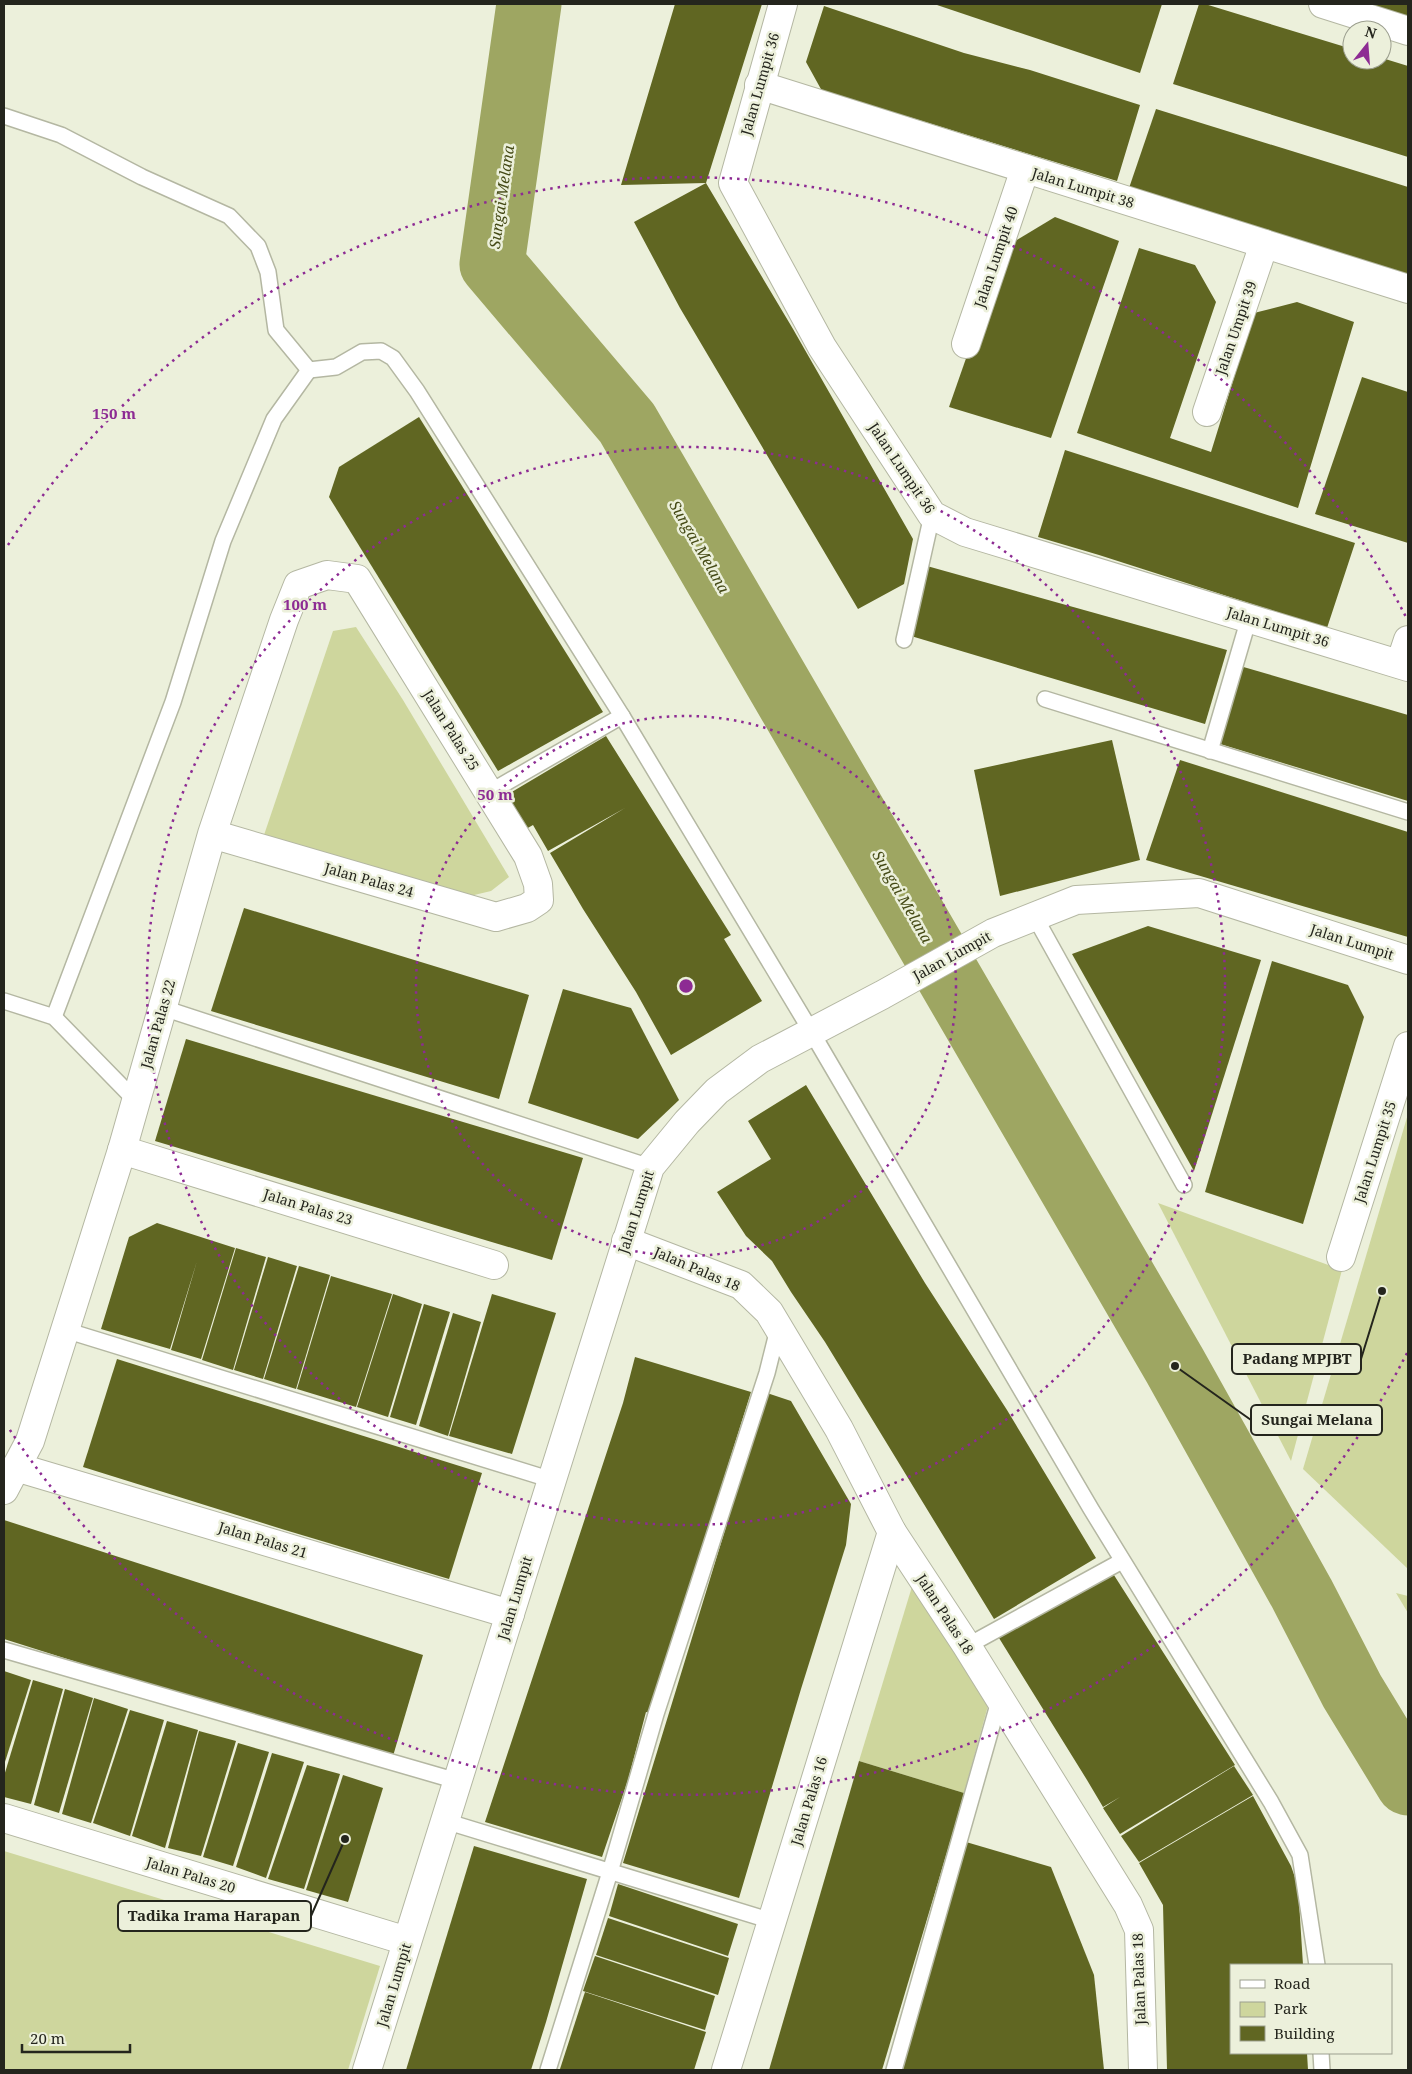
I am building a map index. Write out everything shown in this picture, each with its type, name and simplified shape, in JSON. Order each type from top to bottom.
[{"type":"street","name":"Jalan Lumpit 36","points":[[783,4],[733,183],[822,347],[932,515],[965,532],[1249,618],[1406,657]]},
{"type":"street","points":[[1323,4],[1408,31]]},
{"type":"street","name":"Jalan Lumpit 38","points":[[759,86],[1408,289]]},
{"type":"street","name":"Jalan Lumpit 40","points":[[966,344],[1026,170]]},
{"type":"street","name":"Jalan Umpit 39","points":[[1207,412],[1264,244]]},
{"type":"street","name":"Jalan Palas 25","points":[[327,575],[358,579],[490,792],[528,856],[538,884],[539,900],[527,908]]},
{"type":"street","name":"Jalan Palas 22","points":[[10,1478],[30,1440],[122,1150],[212,834],[284,620],[298,585],[327,575]]},
{"type":"street","name":"Jalan Palas 24","points":[[212,834],[496,917],[527,908]]},
{"type":"street","name":"Jalan Lumpit","points":[[367,2070],[650,1167],[687,1122],[717,1091],[760,1059],[882,995],[993,932],[1076,900],[1199,893],[1408,960]]},
{"type":"street","name":"Jalan Lumpit 35","points":[[1341,1257],[1408,1046]]},
{"type":"street","name":"Jalan Palas 23","points":[[122,1150],[494,1265]]},
{"type":"street","name":"Jalan Palas 18","points":[[626,1241],[742,1285],[768,1312],[839,1429],[892,1532],[967,1646],[1128,1905],[1139,1930],[1143,2070]]},
{"type":"street","name":"Jalan Palas 21","points":[[10,1478],[510,1614]]},
{"type":"street","name":"Jalan Palas 16","points":[[726,2070],[892,1532]]},
{"type":"street","name":"Jalan Palas 20","points":[[4,1818],[408,1940]]},
{"type":"lane","points":[[4,116],[61,135],[142,177],[229,216],[258,246],[268,272],[276,330],[309,370]]},
{"type":"lane","points":[[54,1017],[173,702],[223,541],[274,419],[309,370],[336,367],[362,352],[381,351],[393,358],[417,390],[622,716],[811,1031],[988,1336],[1270,1802],[1300,1855],[1317,1964]]},
{"type":"lane","points":[[904,640],[932,515]]},
{"type":"lane","points":[[1210,751],[1249,618]]},
{"type":"lane","points":[[1045,699],[1408,812]]},
{"type":"lane","points":[[490,792],[622,716]]},
{"type":"lane","points":[[1035,917],[1184,1186]]},
{"type":"lane","points":[[4,1001],[54,1017],[136,1101]]},
{"type":"lane","points":[[163,1008],[650,1167]]},
{"type":"lane","points":[[548,2070],[610,1872],[656,1714],[767,1374],[778,1329]]},
{"type":"lane","points":[[65,1330],[552,1480]]},
{"type":"lane","points":[[967,1646],[1122,1560]]},
{"type":"lane","points":[[4,1650],[457,1781]]},
{"type":"lane","points":[[894,2070],[999,1700]]},
{"type":"lane","points":[[445,1820],[772,1921]]},
{"type":"lane","points":[[1321,2054],[1322,2070]]},
{"type":"green space","points":[[356,627],[403,700],[509,877],[491,891],[470,896],[264,835],[333,631]]},
{"type":"green space","points":[[1408,1114],[1408,1569],[1303,1469]]},
{"type":"green space","points":[[1158,1203],[1342,1270],[1291,1461]]},
{"type":"green space","points":[[914,1580],[989,1702],[964,1793],[859,1761]]},
{"type":"green space","points":[[1396,1593],[1408,1596],[1408,1613]]},
{"type":"green space","points":[[4,1851],[380,1966],[348,2070],[4,2070]]},
{"type":"building","points":[[675,4],[762,4],[706,183],[621,185]]},
{"type":"building","points":[[934,4],[1162,4],[1140,73]]},
{"type":"building","points":[[1199,4],[1205,4],[1342,46],[1342,70],[1392,70],[1392,61],[1408,66],[1408,157],[1173,84]]},
{"type":"building","points":[[1346,4],[1408,4],[1408,23]]},
{"type":"building","points":[[824,6],[964,53],[1030,70],[1140,105],[1117,181],[909,117],[844,100],[822,91],[806,62]]},
{"type":"building","points":[[1156,109],[1408,187],[1408,276],[1128,191]]},
{"type":"building","points":[[706,183],[793,329],[913,539],[904,584],[858,609],[680,308],[634,222]]},
{"type":"building","points":[[1055,217],[1119,241],[1051,438],[949,407],[1005,247]]},
{"type":"building","points":[[1139,248],[1195,265],[1216,302],[1170,438],[1211,452],[1254,313],[1297,302],[1354,322],[1298,508],[1077,433]]},
{"type":"building","points":[[1362,377],[1408,392],[1408,543],[1315,514]]},
{"type":"building","points":[[419,417],[603,712],[498,771],[329,497],[339,467]]},
{"type":"building","points":[[1065,450],[1355,543],[1327,628],[1038,537]]},
{"type":"building","points":[[927,566],[1227,650],[1205,724],[911,636]]},
{"type":"building","points":[[1240,666],[1408,715],[1408,801],[1217,743]]},
{"type":"building","points":[[606,736],[731,935],[724,939],[762,1001],[671,1055],[636,992],[550,853],[625,808],[548,851],[533,825],[526,829],[505,796]]},
{"type":"building","points":[[1112,740],[1140,860],[1000,896],[974,770]]},
{"type":"building","points":[[1180,760],[1408,832],[1408,937],[1146,860]]},
{"type":"building","points":[[244,908],[529,995],[499,1099],[211,1011]]},
{"type":"building","points":[[1148,926],[1261,960],[1194,1171],[1072,954]]},
{"type":"building","points":[[1272,961],[1348,985],[1364,1017],[1303,1224],[1205,1192]]},
{"type":"building","points":[[563,989],[631,1008],[679,1100],[638,1139],[528,1103]]},
{"type":"building","points":[[186,1039],[583,1158],[552,1260],[155,1141]]},
{"type":"building","points":[[806,1085],[925,1283],[1007,1410],[1096,1558],[994,1619],[825,1342],[772,1261],[746,1236],[717,1192],[771,1159],[748,1121]]},
{"type":"building","points":[[157,1223],[235,1248],[201,1359],[171,1350],[197,1261],[170,1349],[101,1329],[129,1237]]},
{"type":"building","points":[[236,1248],[266,1257],[233,1370],[202,1360]]},
{"type":"building","points":[[268,1257],[297,1266],[263,1379],[234,1370]]},
{"type":"building","points":[[299,1266],[330,1275],[296,1389],[264,1379]]},
{"type":"building","points":[[331,1276],[392,1294],[356,1407],[297,1389]]},
{"type":"building","points":[[393,1294],[422,1304],[388,1417],[357,1407]]},
{"type":"building","points":[[492,1294],[556,1313],[512,1454],[449,1436]]},
{"type":"building","points":[[424,1304],[450,1312],[416,1425],[390,1417]]},
{"type":"building","points":[[453,1313],[481,1322],[448,1436],[419,1426]]},
{"type":"building","points":[[635,1357],[751,1392],[650,1713],[646,1712],[628,1780],[602,1857],[485,1822],[623,1403]]},
{"type":"building","points":[[117,1359],[482,1473],[449,1579],[83,1467]]},
{"type":"building","points":[[767,1393],[791,1401],[851,1504],[846,1545],[739,1898],[623,1863]]},
{"type":"building","points":[[4,1520],[423,1655],[393,1756],[140,1682],[4,1639]]},
{"type":"building","points":[[1112,1572],[1235,1765],[1120,1834],[1103,1808],[1120,1797],[1103,1807],[999,1638]]},
{"type":"building","points":[[4,1671],[31,1680],[4,1765]]},
{"type":"building","points":[[33,1680],[63,1689],[31,1804],[4,1797],[4,1776]]},
{"type":"building","points":[[65,1689],[93,1698],[59,1813],[34,1805]]},
{"type":"building","points":[[94,1698],[128,1709],[91,1823],[62,1814]]},
{"type":"building","points":[[130,1710],[164,1720],[130,1836],[93,1823]]},
{"type":"building","points":[[167,1721],[198,1730],[165,1848],[132,1836]]},
{"type":"building","points":[[199,1731],[236,1741],[201,1856],[168,1848]]},
{"type":"building","points":[[238,1743],[269,1752],[233,1866],[203,1857]]},
{"type":"building","points":[[272,1753],[304,1762],[266,1878],[236,1867]]},
{"type":"building","points":[[859,1761],[964,1793],[953,1832],[882,2070],[769,2070]]},
{"type":"building","points":[[307,1765],[340,1774],[304,1889],[268,1879]]},
{"type":"building","points":[[1234,1766],[1253,1795],[1139,1862],[1121,1836]]},
{"type":"building","points":[[343,1775],[383,1788],[348,1902],[306,1890]]},
{"type":"building","points":[[1253,1796],[1291,1866],[1298,1886],[1303,1964],[1230,1964],[1230,2054],[1307,2054],[1308,2070],[1167,2070],[1163,1905],[1139,1863]]},
{"type":"building","points":[[966,1842],[1051,1867],[1094,1975],[1104,2070],[902,2070]]},
{"type":"building","points":[[474,1846],[587,1879],[546,2022],[531,2070],[406,2070]]},
{"type":"building","points":[[618,1884],[738,1924],[728,1956],[609,1916]]},
{"type":"building","points":[[608,1918],[729,1958],[718,1995],[596,1955]]},
{"type":"building","points":[[595,1956],[715,1996],[705,2030],[583,1991]]},
{"type":"building","points":[[585,1992],[706,2032],[694,2070],[560,2069]]},
{"type":"waterway","name":"Sungai Melana","points":[[529,4],[492,264],[627,423],[1175,1366],[1302,1594],[1352,1691],[1408,1783]]},
{"type":"place","name":"Padang MPJBT","points":[[1382,1291]]},
{"type":"place","name":"Sungai Melana","points":[[1175,1366]]},
{"type":"place","name":"Tadika Irama Harapan","points":[[345,1839]]}]
